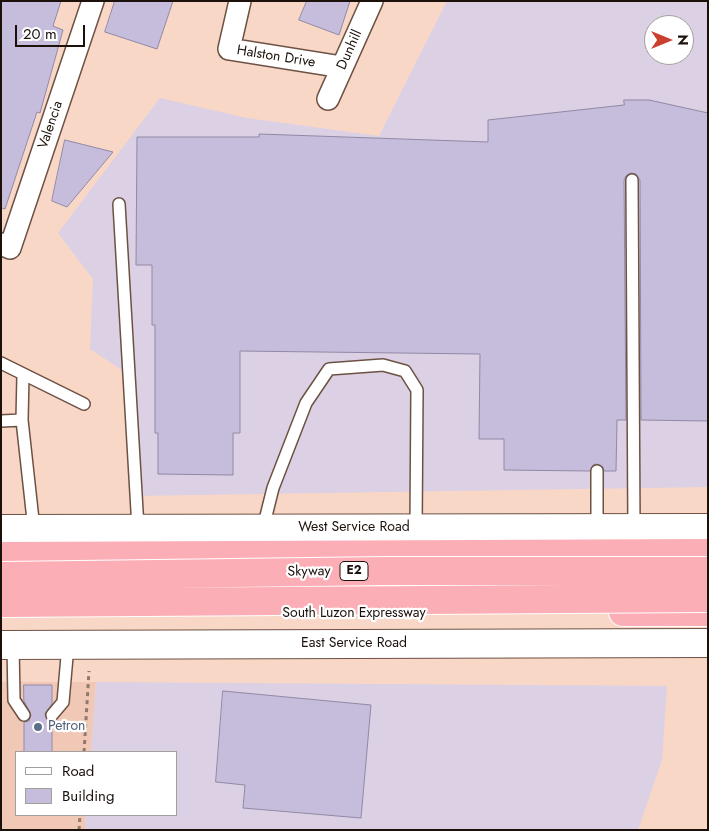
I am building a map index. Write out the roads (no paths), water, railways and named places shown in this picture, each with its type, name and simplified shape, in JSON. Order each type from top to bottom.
[{"type":"highway","name":"E2","points":[[1,556],[708,553]]},
{"type":"highway","name":"Skyway","points":[[1,576],[386,571],[708,571]]},
{"type":"highway","name":"Skyway","points":[[1,603],[708,598]]},
{"type":"highway","name":"South Luzon Expressway","points":[[1,616],[708,612]]},
{"type":"main road","name":"West Service Road","points":[[1,529],[708,528]]},
{"type":"main road","name":"East Service Road","points":[[7,645],[708,643]]},
{"type":"street","name":"Valencia","points":[[5,246],[93,1]]},
{"type":"street","name":"Halston Drive","points":[[240,1],[229,49],[342,67]]},
{"type":"street","name":"Dunhill","points":[[328,99],[372,1]]},
{"type":"lane","points":[[632,180],[634,529]]},
{"type":"lane","points":[[119,204],[138,528]]},
{"type":"lane","points":[[1,363],[84,404]]},
{"type":"lane","points":[[263,528],[273,488],[306,403],[329,368],[383,365],[405,371],[417,390],[416,528]]},
{"type":"lane","points":[[24,375],[22,420],[34,529]]},
{"type":"lane","points":[[1,421],[22,420]]},
{"type":"lane","points":[[597,471],[597,529]]},
{"type":"lane","points":[[362,554],[362,614]]},
{"type":"lane","points":[[7,645],[14,700],[24,715]]},
{"type":"lane","points":[[52,715],[63,702],[80,645]]},
{"type":"place","name":"Petron","points":[[38,727]]}]
